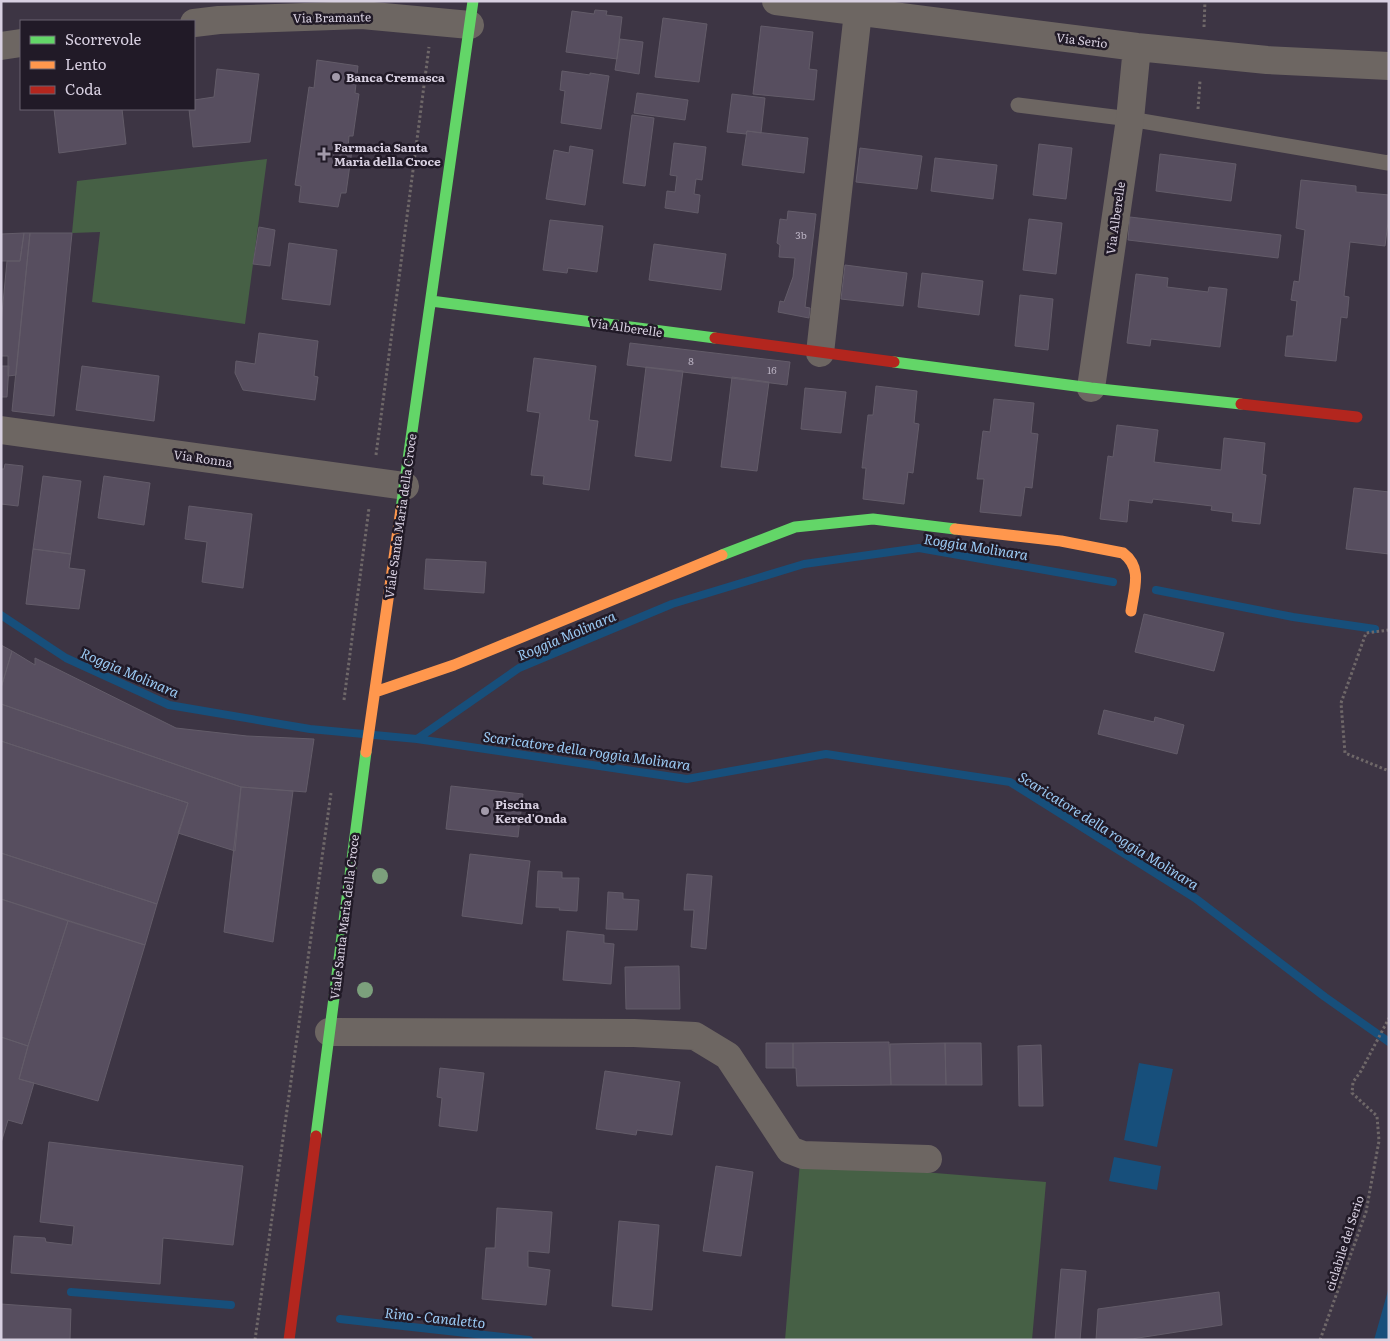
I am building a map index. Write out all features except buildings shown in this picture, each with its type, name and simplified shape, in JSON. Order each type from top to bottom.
[{"type":"street","name":"Via Serio","points":[[776,1],[1137,47],[1267,60],[1389,66]]},
{"type":"street","points":[[820,353],[858,12]]},
{"type":"street","name":"Via Bramante","points":[[195,23],[219,20],[362,15],[432,21],[471,13]]},
{"type":"street","name":"Viale Santa Maria della Croce","points":[[289,1340],[366,746],[405,486],[471,13]]},
{"type":"street","points":[[1,46],[20,43]]},
{"type":"street","name":"Via Alberelle","points":[[1091,388],[1130,118],[1137,47]]},
{"type":"street","name":"Via Alberelle","points":[[431,301],[1091,388],[1357,417]]},
{"type":"street","name":"Via Ronna","points":[[1,430],[405,486]]},
{"type":"street","points":[[374,692],[454,665],[760,539],[795,526],[829,522],[874,519],[1061,542],[1123,553],[1131,559],[1135,567],[1136,578],[1131,611]]},
{"type":"street","points":[[329,1032],[634,1033],[695,1036],[728,1056],[790,1150],[803,1155],[928,1159]]},
{"type":"lane","points":[[1018,105],[1130,118],[1389,162]]},
{"type":"path","points":[[343,702],[432,21]]},
{"type":"path","points":[[1389,630],[1366,632],[1341,703],[1345,753],[1389,771]]},
{"type":"path","points":[[255,1340],[331,792]]},
{"type":"path","name":"ciclabile del Serio","points":[[1320,1340],[1366,1212],[1379,1141],[1377,1116],[1352,1093],[1353,1082],[1389,1018]]},
{"type":"green space","points":[[267,159],[245,324],[92,302],[100,232],[72,233],[77,181]]},
{"type":"green space","points":[[800,1162],[1046,1182],[1032,1340],[785,1340]]},
{"type":"water","points":[[1139,1063],[1173,1069],[1157,1147],[1124,1140]]},
{"type":"water","points":[[1114,1157],[1161,1166],[1157,1190],[1109,1181]]},
{"type":"water","points":[[1389,1287],[1389,1340],[1374,1340]]},
{"type":"waterway","name":"Roggia Molinara","points":[[1,615],[66,658],[169,705],[310,729],[417,739],[519,668],[672,604],[804,564],[919,548],[1113,582]]},
{"type":"waterway","name":"Roggia Molinara","points":[[1156,590],[1293,617],[1375,629]]},
{"type":"waterway","name":"Scaricatore della roggia Molinara","points":[[417,739],[687,779],[826,754],[1010,782],[1195,898],[1325,997],[1389,1042]]},
{"type":"waterway","name":"Rino - Canaletto","points":[[71,1292],[231,1305]]},
{"type":"waterway","name":"Rino - Canaletto","points":[[340,1319],[529,1340]]},
{"type":"traffic: fast","points":[[401,509],[473,1]]},
{"type":"traffic: fast","points":[[431,301],[715,338]]},
{"type":"traffic: fast","points":[[894,362],[1091,388],[1241,404]]},
{"type":"traffic: fast","points":[[722,555],[795,527],[873,519],[955,529]]},
{"type":"traffic: fast","points":[[316,1136],[366,752]]},
{"type":"traffic: slow","points":[[366,752],[401,509]]},
{"type":"traffic: slow","points":[[955,529],[1061,541],[1123,553],[1133,565],[1136,579],[1131,611]]},
{"type":"traffic: slow","points":[[375,692],[454,665],[722,555]]},
{"type":"traffic: jam","points":[[715,338],[894,362]]},
{"type":"traffic: jam","points":[[1241,404],[1357,417]]},
{"type":"traffic: jam","points":[[289,1340],[316,1136]]},
{"type":"place","name":"Banca Cremasca","points":[[336,77]]},
{"type":"place","name":"Farmacia Santa Maria della Croce","points":[[324,154]]},
{"type":"place","name":"Piscina Kered'Onda","points":[[485,811]]}]
